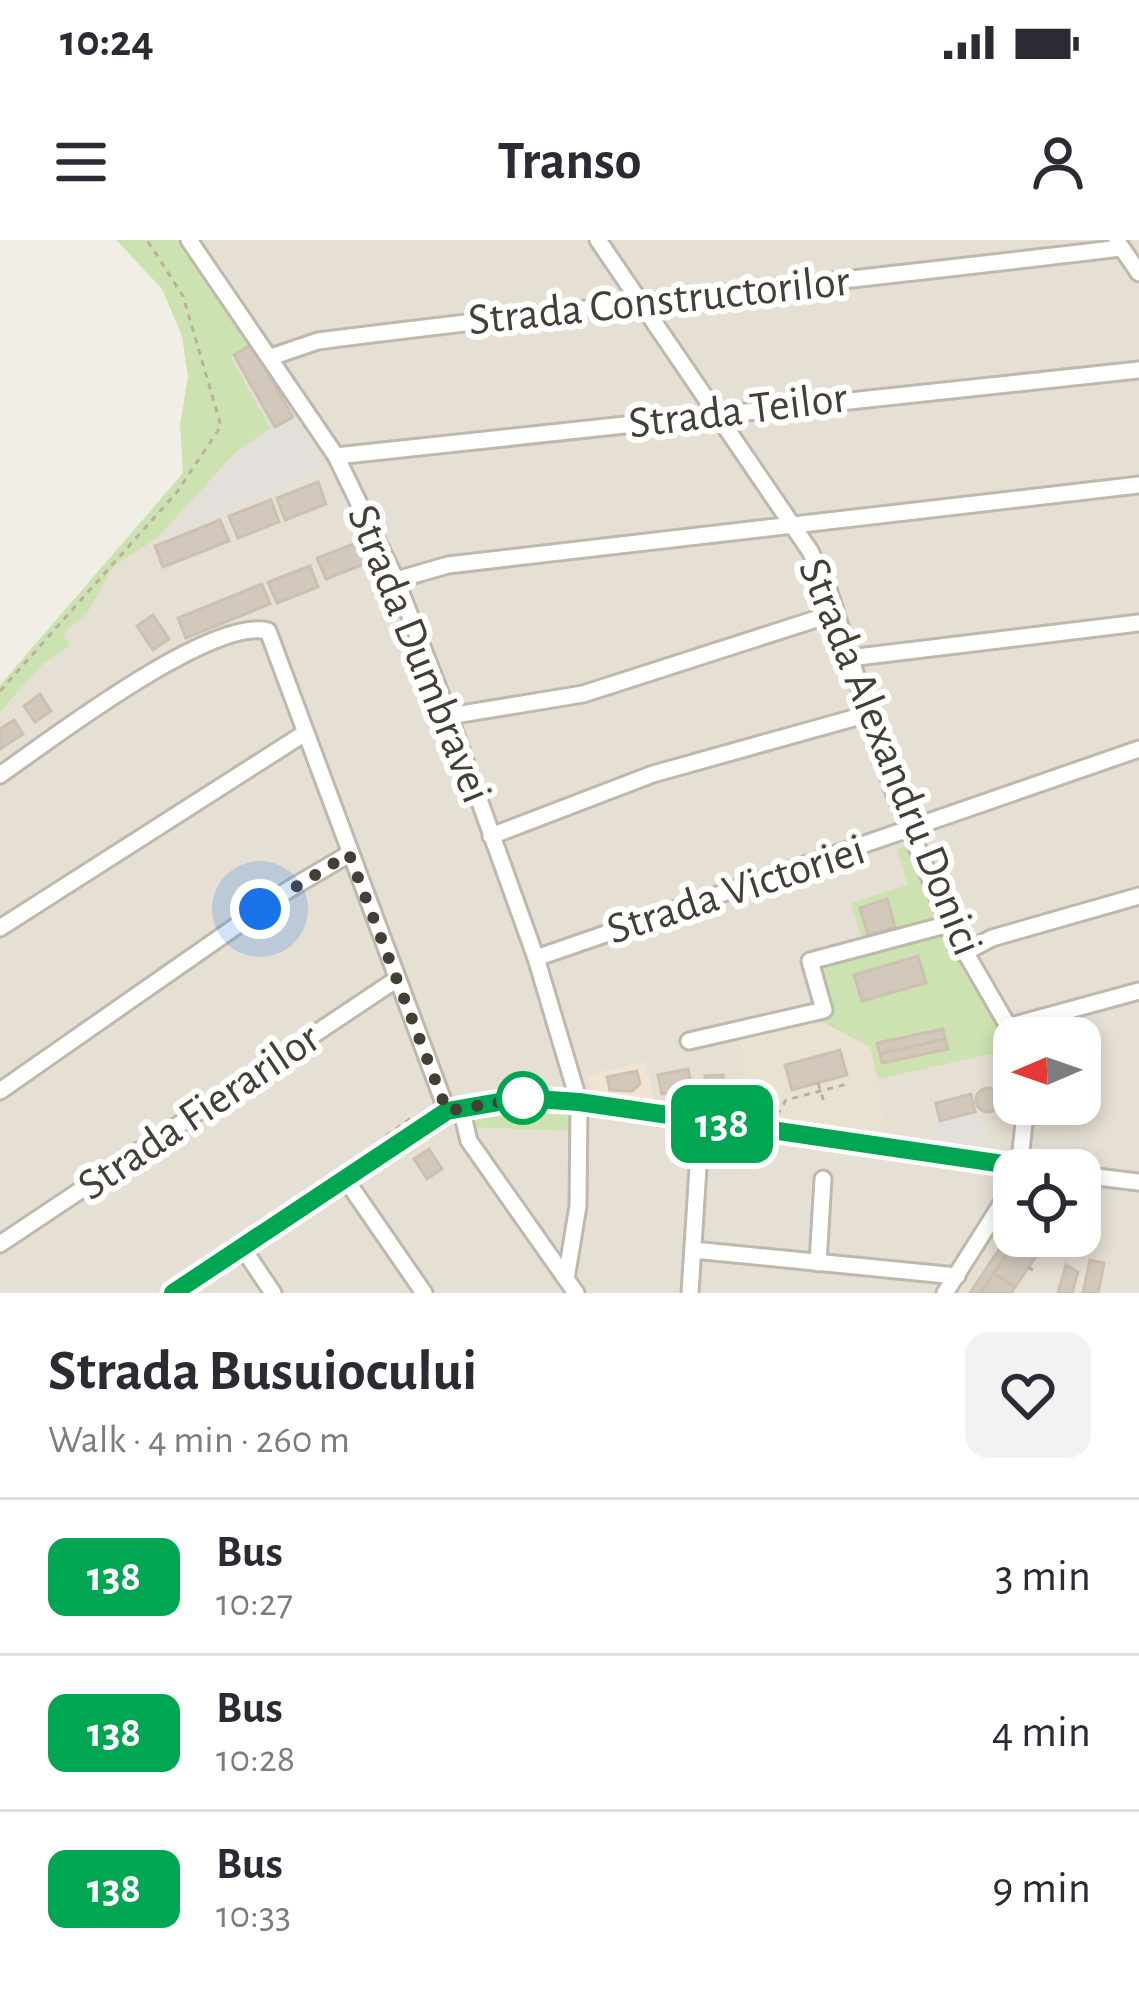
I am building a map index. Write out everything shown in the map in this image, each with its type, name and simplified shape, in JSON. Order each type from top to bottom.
[{"type":"street","name":"Strada Dumbravei","points":[[189,240],[336,456],[396,580],[449,716],[536,958],[579,1102],[571,1286]]},
{"type":"street","name":"Strada Alexandru Donici","points":[[598,240],[810,551],[949,923],[1004,1017]]},
{"type":"street","name":"Strada Constructorilor","points":[[271,357],[318,341],[1118,244]]},
{"type":"street","points":[[1118,244],[1139,273]]},
{"type":"street","name":"Strada Teilor","points":[[336,456],[1139,370]]},
{"type":"street","points":[[396,580],[448,565],[1139,485]]},
{"type":"street","points":[[449,716],[583,694],[835,613]]},
{"type":"street","points":[[849,658],[1139,622]]},
{"type":"street","points":[[0,775],[182,655],[231,634],[254,628],[268,632],[397,980],[454,1110],[469,1141],[571,1286]]},
{"type":"street","points":[[491,836],[653,774],[868,714]]},
{"type":"street","points":[[0,928],[305,733]]},
{"type":"street","name":"Strada Victoriei","points":[[536,958],[912,832],[1139,749]]},
{"type":"street","points":[[0,1091],[349,854]]},
{"type":"street","points":[[964,953],[992,938],[1139,896]]},
{"type":"street","points":[[689,1040],[824,1010],[810,961],[949,923]]},
{"type":"street","name":"Strada Fierarilor","points":[[0,1244],[397,980]]},
{"type":"street","points":[[1059,1017],[1139,991]]},
{"type":"street","points":[[173,1293],[344,1177],[454,1110],[522,1098],[579,1102],[993,1164]]},
{"type":"street","points":[[690,1293],[701,1121]]},
{"type":"street","points":[[344,1177],[424,1293]]},
{"type":"street","points":[[1101,1177],[1139,1182]]},
{"type":"street","points":[[818,1263],[823,1179]]},
{"type":"street","points":[[945,1293],[993,1218]]},
{"type":"street","points":[[242,1247],[273,1293]]},
{"type":"street","points":[[693,1250],[957,1276]]},
{"type":"path","points":[[0,691],[177,491],[221,426],[183,296],[147,240]]},
{"type":"path","points":[[818,1083],[824,1102]]},
{"type":"path","points":[[777,1115],[786,1100],[847,1084]]},
{"type":"path","points":[[385,1141],[388,1130],[416,1115]]},
{"type":"shaded area","points":[[176,240],[1139,240],[1139,1293],[0,1293],[0,712],[42,665],[70,646],[62,634],[88,612],[113,567],[157,538],[248,346]]},
{"type":"shaded area","points":[[251,345],[322,468],[157,542],[234,454],[269,428],[231,356]]},
{"type":"shaded area","points":[[817,1019],[870,1047],[888,1136],[749,1120],[740,1036]]},
{"type":"shaded area","points":[[646,1062],[656,1109],[600,1100],[592,1092],[586,1075]]},
{"type":"shaded area","points":[[972,1089],[984,1152],[939,1146],[931,1101]]},
{"type":"green space","points":[[116,240],[176,240],[249,346],[231,357],[270,428],[234,454],[157,538],[113,567],[88,612],[63,634],[70,646],[42,665],[0,712],[0,685],[183,473],[180,425],[188,377],[182,336],[162,289]]},
{"type":"green space","points":[[912,843],[941,915],[862,939],[851,903],[908,885],[897,849]]},
{"type":"green space","points":[[941,931],[983,989],[996,1017],[993,1053],[878,1079],[870,1047],[817,1019],[831,1015],[815,964]]},
{"type":"green space","points":[[514,1102],[575,1109],[572,1131],[472,1127],[468,1112]]},
{"type":"building","points":[[251,345],[293,417],[275,427],[234,355]]},
{"type":"building","points":[[318,482],[326,504],[285,520],[277,498]]},
{"type":"building","points":[[271,500],[279,522],[238,538],[229,516]]},
{"type":"building","points":[[220,520],[229,541],[163,567],[155,546]]},
{"type":"building","points":[[359,542],[367,563],[326,579],[317,558]]},
{"type":"building","points":[[310,566],[318,587],[277,603],[268,582]]},
{"type":"building","points":[[262,584],[270,604],[186,638],[178,618]]},
{"type":"building","points":[[153,615],[169,639],[153,650],[137,626]]},
{"type":"building","points":[[40,694],[51,711],[35,722],[24,706]]},
{"type":"building","points":[[14,720],[23,734],[0,749],[0,729]]},
{"type":"building","points":[[887,899],[895,927],[868,935],[860,908]]},
{"type":"building","points":[[918,956],[926,983],[862,1001],[854,975]]},
{"type":"building","points":[[943,1029],[945,1039],[880,1054],[877,1043]]},
{"type":"building","points":[[945,1039],[948,1049],[882,1063],[880,1054]]},
{"type":"building","points":[[840,1050],[847,1075],[792,1090],[785,1065]]},
{"type":"building","points":[[688,1069],[692,1088],[662,1094],[658,1075]]},
{"type":"building","points":[[637,1071],[640,1084],[632,1091],[610,1090],[607,1077]]},
{"type":"building","points":[[723,1075],[724,1096],[706,1096],[705,1076]]},
{"type":"building","points":[[988,1088],[993,1090],[993,1110],[988,1112],[976,1100]]},
{"type":"building","points":[[971,1094],[975,1112],[940,1121],[936,1103]]},
{"type":"building","points":[[429,1149],[442,1169],[427,1179],[414,1159]]},
{"type":"building","points":[[994,1257],[1006,1257],[981,1293],[970,1293]]},
{"type":"building","points":[[1005,1257],[1036,1257],[1015,1287],[994,1273]]},
{"type":"building","points":[[1090,1260],[1104,1263],[1098,1293],[1083,1293]]},
{"type":"building","points":[[1066,1265],[1078,1272],[1072,1293],[1058,1293]]},
{"type":"building","points":[[994,1273],[1015,1287],[1011,1293],[981,1293]]},
{"type":"bus line","name":"138","points":[[173,1293],[447,1111],[504,1099],[579,1102],[993,1163]]},
{"type":"route","points":[[260,909],[349,854],[447,1111],[523,1098]]}]
